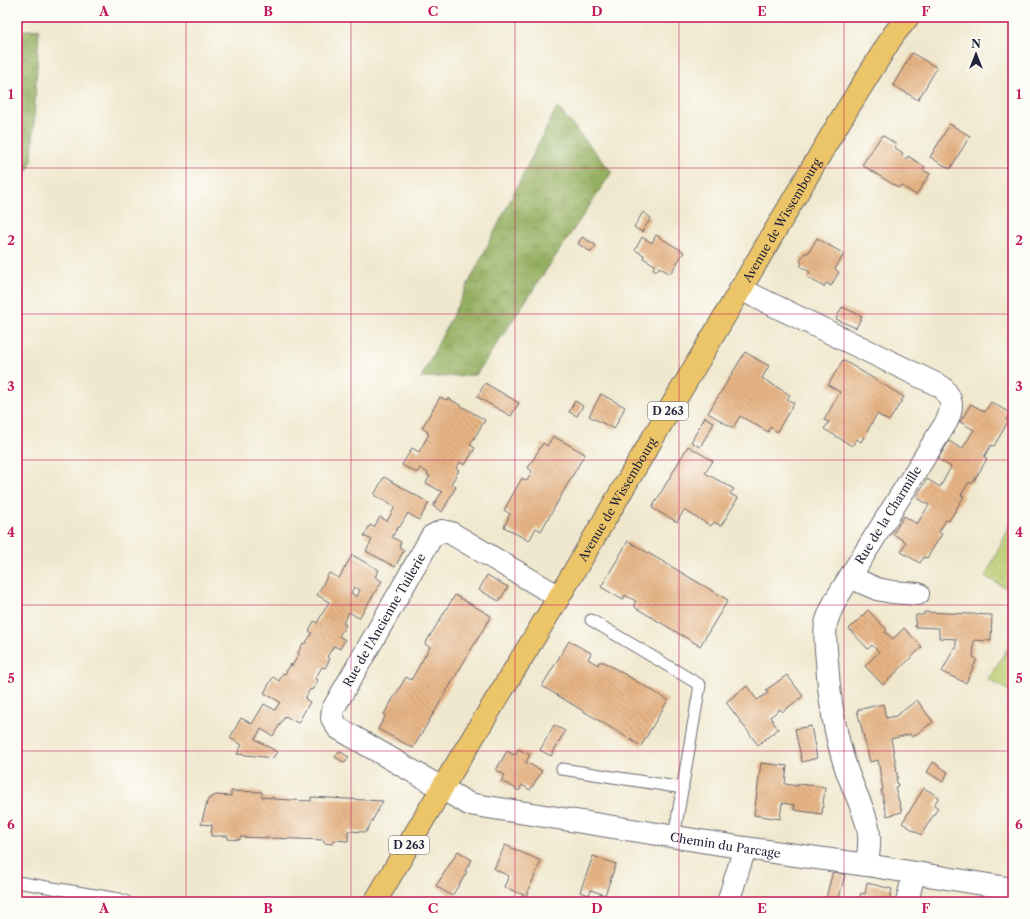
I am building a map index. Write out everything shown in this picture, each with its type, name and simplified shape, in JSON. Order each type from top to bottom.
[{"type":"main road","name":"D 263","points":[[897,25],[908,17]]},
{"type":"main road","name":"Avenue de Wissembourg","points":[[375,902],[442,788],[559,597],[897,25]]},
{"type":"street","name":"Rue de la Charmille","points":[[740,289],[942,387],[949,395],[951,412],[947,421],[850,577],[830,613],[826,624],[828,688],[847,771],[866,821],[869,834],[867,865]]},
{"type":"street","name":"Rue de l'Ancienne Tuilerie","points":[[442,788],[338,728],[332,718],[333,709],[432,536],[442,531],[451,533],[559,597]]},
{"type":"street","points":[[850,577],[877,589],[918,594]]},
{"type":"street","name":"Chemin du Parcage","points":[[442,788],[469,804],[1013,889]]},
{"type":"street","points":[[728,902],[745,848]]},
{"type":"street","points":[[907,902],[914,874]]},
{"type":"lane","points":[[591,620],[700,685],[674,837]]},
{"type":"lane","points":[[562,769],[683,788]]},
{"type":"lane","points":[[17,882],[118,899],[127,902]]},
{"type":"green space","points":[[39,29],[32,160],[17,195],[17,31]]},
{"type":"green space","points":[[557,107],[612,172],[476,375],[421,378]]},
{"type":"green space","points":[[1013,519],[1013,591],[985,577]]},
{"type":"green space","points":[[1013,640],[1013,693],[988,679]]},
{"type":"building","points":[[912,53],[937,68],[918,100],[893,85]]},
{"type":"building","points":[[950,124],[970,136],[950,169],[930,157]]},
{"type":"building","points":[[882,135],[896,144],[894,147],[903,153],[901,155],[906,159],[908,156],[925,167],[923,170],[930,174],[916,195],[901,185],[899,188],[862,165]]},
{"type":"building","points":[[643,212],[651,218],[642,232],[634,227]]},
{"type":"building","points":[[656,235],[684,252],[670,274],[659,267],[657,271],[653,269],[655,265],[643,258],[644,255],[635,250],[642,237],[652,243]]},
{"type":"building","points":[[582,237],[596,245],[591,252],[578,244]]},
{"type":"building","points":[[817,238],[844,254],[835,269],[839,272],[831,286],[826,283],[824,287],[807,277],[810,272],[800,266],[802,264],[800,260],[804,254],[809,252]]},
{"type":"building","points":[[842,307],[862,316],[856,328],[836,319]]},
{"type":"building","points":[[745,352],[769,366],[762,378],[790,395],[787,399],[794,403],[777,432],[770,427],[768,432],[740,416],[733,428],[708,413]]},
{"type":"building","points":[[843,360],[904,397],[889,421],[877,414],[861,442],[857,439],[852,446],[824,429],[829,422],[824,420],[840,392],[828,385]]},
{"type":"building","points":[[485,383],[519,403],[511,416],[477,397]]},
{"type":"building","points":[[601,394],[625,407],[614,429],[589,416]]},
{"type":"building","points":[[440,397],[447,400],[448,398],[485,420],[470,445],[475,448],[465,465],[460,462],[456,468],[459,470],[451,484],[456,487],[442,512],[433,506],[442,492],[426,483],[430,476],[427,475],[428,473],[420,468],[417,473],[402,465],[412,448],[419,452],[429,434],[422,428]]},
{"type":"building","points":[[575,401],[583,406],[577,416],[569,412]]},
{"type":"building","points":[[991,402],[1010,413],[1006,420],[1008,422],[994,446],[991,445],[984,457],[987,459],[972,484],[969,482],[961,495],[964,496],[949,521],[946,520],[939,532],[942,534],[927,558],[924,557],[920,563],[901,552],[906,542],[893,534],[904,516],[917,524],[929,505],[916,497],[927,479],[940,487],[951,467],[938,459],[949,441],[962,449],[974,430],[960,422],[971,404],[985,412]]},
{"type":"building","points":[[705,417],[714,423],[700,447],[691,442]]},
{"type":"building","points":[[553,436],[585,454],[541,531],[536,528],[529,541],[504,527],[510,514],[504,510],[522,478],[527,481],[532,471],[528,468],[543,443],[547,446]]},
{"type":"building","points":[[688,446],[713,461],[705,473],[734,489],[730,494],[738,498],[721,526],[714,522],[711,526],[684,510],[677,522],[652,508]]},
{"type":"building","points":[[384,477],[429,503],[419,520],[408,513],[392,537],[401,542],[399,547],[404,550],[395,567],[366,551],[372,540],[364,536],[370,525],[374,527],[380,517],[387,521],[395,507],[374,495]]},
{"type":"building","points":[[628,541],[728,600],[700,646],[636,608],[634,604],[636,601],[625,595],[623,600],[601,587]]},
{"type":"building","points":[[352,555],[379,570],[375,577],[382,581],[359,618],[349,612],[343,623],[346,625],[339,636],[345,640],[340,649],[334,646],[327,657],[330,659],[325,668],[322,667],[315,679],[318,680],[312,690],[310,689],[305,699],[310,702],[298,723],[285,716],[273,736],[261,729],[255,739],[277,752],[273,758],[237,754],[242,745],[230,738],[241,718],[252,724],[264,704],[275,710],[280,702],[264,693],[273,677],[279,681],[283,673],[285,674],[291,664],[292,666],[303,643],[305,644],[312,633],[309,631],[314,621],[317,623],[329,602],[317,595],[329,573],[339,578]],"holes":[[[354,587],[360,590],[357,597],[351,593]]]},
{"type":"building","points":[[487,575],[508,587],[499,601],[479,590]]},
{"type":"building","points":[[455,595],[491,616],[413,748],[378,729],[386,715],[384,714],[406,677],[411,680],[430,647],[425,644]]},
{"type":"building","points":[[868,610],[887,630],[885,632],[893,639],[904,628],[922,647],[883,685],[865,666],[879,652],[872,645],[868,649],[849,629]]},
{"type":"building","points":[[924,612],[992,615],[991,641],[974,640],[973,657],[977,659],[966,683],[942,672],[954,648],[956,649],[956,639],[939,638],[939,628],[915,627],[916,615],[924,615]]},
{"type":"building","points":[[569,641],[591,653],[588,659],[598,665],[599,662],[604,662],[668,700],[641,746],[542,686]]},
{"type":"building","points":[[787,675],[803,696],[782,712],[780,709],[770,717],[778,729],[758,745],[726,702],[747,686],[757,700],[768,693],[766,690]]},
{"type":"building","points":[[917,700],[933,722],[912,737],[910,734],[891,739],[898,778],[896,778],[898,786],[895,787],[902,812],[887,816],[881,790],[883,790],[878,760],[870,762],[857,710],[883,704],[886,718],[896,716]]},
{"type":"building","points":[[554,725],[565,731],[551,756],[540,750]]},
{"type":"building","points":[[811,726],[817,758],[802,762],[795,729]]},
{"type":"building","points":[[518,749],[530,755],[526,762],[542,771],[530,790],[522,785],[519,791],[501,781],[505,775],[496,770],[507,751],[515,755]]},
{"type":"building","points":[[339,751],[349,757],[345,763],[335,757]]},
{"type":"building","points":[[933,762],[948,772],[943,782],[927,772]]},
{"type":"building","points":[[761,763],[787,766],[785,784],[825,787],[822,814],[794,810],[795,805],[782,803],[780,819],[754,815]]},
{"type":"building","points":[[924,788],[939,797],[934,805],[938,808],[921,835],[902,823]]},
{"type":"building","points":[[231,791],[262,792],[262,797],[274,798],[273,799],[311,801],[311,797],[383,801],[366,832],[348,831],[348,841],[333,840],[333,844],[324,843],[324,840],[240,837],[240,840],[228,839],[228,836],[211,836],[212,825],[201,824],[208,799],[216,795],[231,796]]},
{"type":"building","points":[[505,845],[541,861],[526,896],[504,887],[509,876],[494,869]]},
{"type":"building","points":[[458,851],[472,860],[465,871],[467,872],[452,896],[436,886]]},
{"type":"building","points":[[593,856],[616,864],[605,895],[591,890],[589,895],[580,892]]},
{"type":"building","points":[[833,871],[845,875],[838,902],[825,902]]},
{"type":"building","points":[[867,883],[892,889],[889,902],[863,902],[859,900],[861,893],[865,894]]}]
